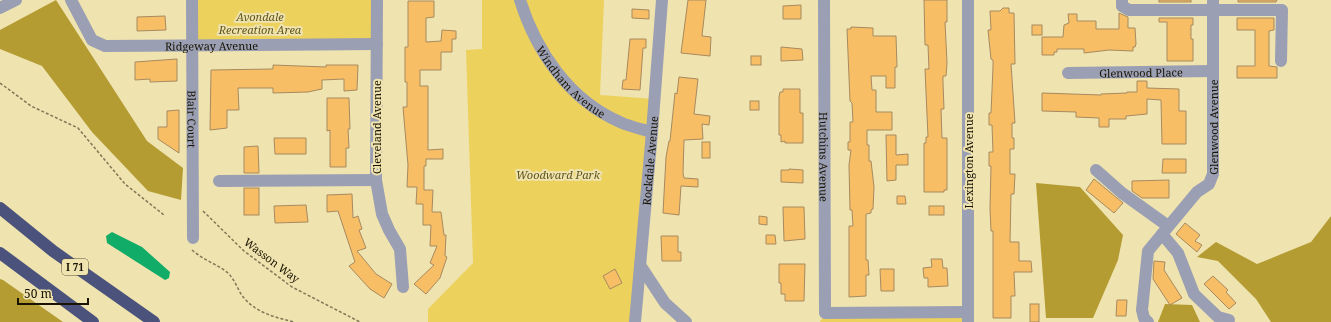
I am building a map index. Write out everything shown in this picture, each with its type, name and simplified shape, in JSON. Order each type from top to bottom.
[{"type":"highway","name":"I 71","points":[[0,208],[53,251],[154,322]]},
{"type":"highway","points":[[0,253],[93,322]]},
{"type":"street","points":[[0,8],[16,0]]},
{"type":"street","name":"Ridgeway Avenue","points":[[71,0],[92,40],[105,46],[377,44]]},
{"type":"street","name":"Blair Court","points":[[192,0],[193,244]]},
{"type":"street","name":"Cleveland Avenue","points":[[377,0],[376,180],[382,214],[400,249],[403,286]]},
{"type":"street","name":"Windham Avenue","points":[[520,0],[534,38],[545,56],[570,87],[601,112],[620,122],[652,132]]},
{"type":"street","name":"Rockdale Avenue","points":[[635,322],[662,0]]},
{"type":"street","name":"Hutchins Avenue","points":[[824,0],[825,313],[968,317]]},
{"type":"street","name":"Lexington Avenue","points":[[968,0],[968,317]]},
{"type":"street","points":[[1122,0],[1122,6],[1129,10],[1213,5],[1281,5],[1281,61]]},
{"type":"street","name":"Glenwood Avenue","points":[[1148,322],[1144,318],[1142,310],[1147,253],[1197,192],[1205,188],[1212,180],[1213,5]]},
{"type":"street","name":"Glenwood Place","points":[[1068,72],[1213,71]]},
{"type":"street","points":[[1096,170],[1165,230],[1178,253],[1194,294],[1218,317],[1229,320]]},
{"type":"street","points":[[219,181],[376,180]]},
{"type":"street","points":[[640,265],[665,303],[686,322]]},
{"type":"path","points":[[0,84],[31,106],[78,128],[125,184],[164,215]]},
{"type":"path","name":"Wasson Way","points":[[193,200],[244,251],[292,287],[360,322]]},
{"type":"path","points":[[193,244],[202,259],[228,274],[251,306],[271,317],[294,322]]},
{"type":"green space","name":"Avondale Recreation Area","points":[[192,0],[377,0],[377,44],[191,46]]},
{"type":"green space","name":"Woodward Park","points":[[482,0],[604,0],[600,95],[655,99],[635,322],[428,322],[428,309],[473,263],[466,50],[482,49]]},
{"type":"green space","points":[[968,312],[968,322],[820,322],[825,313]]},
{"type":"shaded area","points":[[56,0],[147,141],[183,168],[181,200],[148,191],[92,132],[42,66],[0,49],[0,30]]},
{"type":"shaded area","points":[[1036,183],[1080,187],[1123,235],[1118,260],[1093,318],[1046,318]]},
{"type":"shaded area","points":[[1331,216],[1331,322],[1271,322],[1256,299],[1218,261],[1197,257],[1216,242],[1257,264],[1311,242]]},
{"type":"shaded area","points":[[112,232],[142,247],[170,272],[169,278],[165,280],[107,243],[106,236]]},
{"type":"shaded area","points":[[0,279],[3,280],[63,322],[0,322]]},
{"type":"shaded area","points":[[1165,304],[1192,305],[1200,322],[1158,322]]},
{"type":"building","points":[[688,0],[706,0],[702,36],[711,37],[710,56],[681,53]]},
{"type":"building","points":[[924,0],[947,0],[947,22],[945,22],[947,63],[946,76],[943,76],[944,109],[941,109],[942,138],[947,138],[947,190],[944,190],[944,192],[924,192],[924,143],[926,143],[926,137],[928,137],[925,69],[929,69],[928,45],[925,45]]},
{"type":"building","points":[[1159,0],[1191,0],[1191,2],[1159,2]]},
{"type":"building","points":[[1238,0],[1277,0],[1276,2],[1238,2]]},
{"type":"building","points":[[408,1],[434,1],[434,17],[426,18],[426,42],[441,41],[442,30],[456,31],[456,39],[452,39],[452,52],[441,52],[441,70],[420,70],[420,86],[428,86],[428,150],[443,149],[443,159],[426,159],[426,166],[424,166],[424,190],[433,190],[432,212],[441,212],[444,235],[446,235],[445,256],[447,257],[440,278],[426,294],[414,284],[434,265],[430,263],[437,246],[430,246],[431,225],[423,225],[423,204],[416,204],[417,187],[407,187],[408,165],[403,107],[407,107],[405,47],[408,47]]},
{"type":"building","points":[[801,5],[801,19],[783,19],[783,6]]},
{"type":"building","points":[[1003,8],[1009,8],[1009,13],[1014,13],[1015,64],[1011,64],[1015,123],[1012,123],[1014,149],[1010,149],[1010,174],[1015,174],[1014,194],[1011,194],[1010,242],[1019,242],[1019,261],[1031,261],[1032,272],[1014,272],[1015,296],[1011,296],[1011,318],[993,318],[993,231],[991,231],[991,166],[989,166],[989,152],[993,152],[992,125],[989,125],[989,113],[991,113],[993,60],[991,59],[988,30],[991,30],[990,11],[1000,11]]},
{"type":"building","points":[[632,9],[649,10],[649,19],[632,18]]},
{"type":"building","points":[[1119,13],[1128,17],[1128,28],[1135,28],[1136,44],[1135,47],[1133,47],[1133,51],[1109,50],[1084,53],[1084,49],[1057,49],[1057,52],[1054,52],[1054,55],[1042,55],[1042,37],[1063,37],[1064,25],[1069,23],[1068,14],[1077,14],[1077,21],[1096,21],[1096,29],[1119,29]]},
{"type":"building","points":[[165,16],[166,30],[137,31],[137,17]]},
{"type":"building","points":[[1159,18],[1193,18],[1193,25],[1191,25],[1191,39],[1193,39],[1193,61],[1167,61],[1167,22],[1159,22]]},
{"type":"building","points":[[1237,18],[1274,18],[1274,30],[1269,31],[1269,66],[1277,67],[1277,78],[1237,78],[1237,66],[1255,66],[1255,30],[1237,30]]},
{"type":"building","points":[[1032,25],[1042,25],[1042,35],[1032,35]]},
{"type":"building","points":[[851,27],[873,28],[873,36],[896,36],[897,67],[895,67],[895,88],[886,88],[886,76],[871,76],[872,90],[876,90],[876,112],[892,112],[892,130],[867,130],[867,145],[869,145],[869,161],[871,161],[874,187],[873,209],[871,210],[871,213],[866,214],[866,260],[868,260],[869,275],[866,275],[866,296],[849,297],[849,226],[853,226],[852,210],[850,210],[849,165],[851,150],[848,150],[848,142],[850,142],[850,122],[853,122],[852,103],[850,101],[847,29],[851,29]]},
{"type":"building","points":[[630,39],[646,39],[646,48],[643,48],[640,90],[622,89],[623,80],[626,80]]},
{"type":"building","points":[[781,47],[802,49],[803,60],[781,61]]},
{"type":"building","points":[[751,56],[761,56],[761,65],[751,65]]},
{"type":"building","points":[[177,59],[177,81],[150,82],[150,79],[135,80],[135,62]]},
{"type":"building","points":[[273,65],[326,67],[326,65],[358,65],[357,90],[344,91],[344,79],[322,80],[322,89],[308,92],[273,93],[273,88],[238,88],[239,110],[227,110],[227,128],[210,130],[211,70],[273,69]]},
{"type":"building","points":[[679,77],[698,79],[694,114],[710,116],[709,125],[702,124],[703,139],[684,140],[684,178],[698,179],[698,187],[681,186],[679,215],[663,213],[666,157],[670,141],[675,93],[677,94]]},
{"type":"building","points":[[1137,81],[1147,81],[1147,88],[1179,89],[1179,111],[1186,111],[1186,144],[1162,144],[1161,100],[1147,99],[1147,114],[1126,116],[1126,119],[1109,119],[1109,127],[1099,127],[1099,118],[1076,117],[1076,112],[1042,111],[1042,93],[1101,95],[1137,92]]},
{"type":"building","points":[[783,89],[800,89],[800,113],[803,113],[803,143],[781,142],[781,135],[779,135],[779,97],[780,92],[783,92]]},
{"type":"building","points":[[327,98],[349,98],[350,129],[348,129],[349,148],[346,148],[346,167],[330,167],[330,130],[327,131]]},
{"type":"building","points":[[750,101],[759,101],[759,110],[750,110]]},
{"type":"building","points":[[179,110],[179,153],[158,139],[158,127],[167,127],[167,111]]},
{"type":"building","points":[[886,135],[896,135],[896,155],[908,154],[908,165],[896,165],[896,180],[887,181]]},
{"type":"building","points":[[274,138],[306,138],[306,154],[275,154]]},
{"type":"building","points":[[702,142],[710,142],[710,158],[702,158]]},
{"type":"building","points":[[258,146],[259,173],[244,173],[244,147]]},
{"type":"building","points":[[1163,159],[1186,159],[1186,173],[1162,173]]},
{"type":"building","points":[[781,170],[803,170],[803,183],[781,182]]},
{"type":"building","points":[[1094,179],[1123,203],[1114,213],[1086,190]]},
{"type":"building","points":[[1169,180],[1169,198],[1142,198],[1132,191],[1132,181]]},
{"type":"building","points":[[244,188],[259,188],[259,215],[244,215]]},
{"type":"building","points":[[352,194],[353,218],[358,216],[362,229],[359,230],[366,248],[357,251],[376,274],[392,284],[384,298],[370,289],[349,266],[355,262],[338,211],[327,212],[327,195]]},
{"type":"building","points":[[897,196],[905,196],[906,204],[897,204]]},
{"type":"building","points":[[306,205],[308,222],[275,223],[274,206]]},
{"type":"building","points":[[929,206],[944,206],[944,215],[929,215]]},
{"type":"building","points":[[783,207],[804,207],[805,239],[784,241]]},
{"type":"building","points":[[759,216],[767,217],[767,225],[759,224]]},
{"type":"building","points":[[1185,223],[1200,235],[1195,241],[1202,245],[1197,252],[1176,234]]},
{"type":"building","points":[[766,235],[775,235],[776,244],[766,244]]},
{"type":"building","points":[[661,236],[678,236],[678,252],[681,252],[681,261],[662,261]]},
{"type":"building","points":[[931,259],[942,259],[943,268],[947,268],[948,286],[928,287],[928,278],[924,278],[923,268],[932,267]]},
{"type":"building","points":[[1154,261],[1165,262],[1164,270],[1182,298],[1170,305],[1153,279]]},
{"type":"building","points":[[779,264],[805,264],[804,301],[785,301],[785,294],[781,294],[781,283],[779,283]]},
{"type":"building","points":[[615,269],[622,283],[610,289],[603,276]]},
{"type":"building","points":[[880,269],[894,269],[894,291],[881,291]]},
{"type":"building","points":[[1213,276],[1228,290],[1226,292],[1236,303],[1229,309],[1204,284]]},
{"type":"building","points":[[1117,300],[1127,300],[1126,316],[1116,316]]},
{"type":"building","points":[[1030,304],[1039,304],[1039,322],[1030,322]]}]
